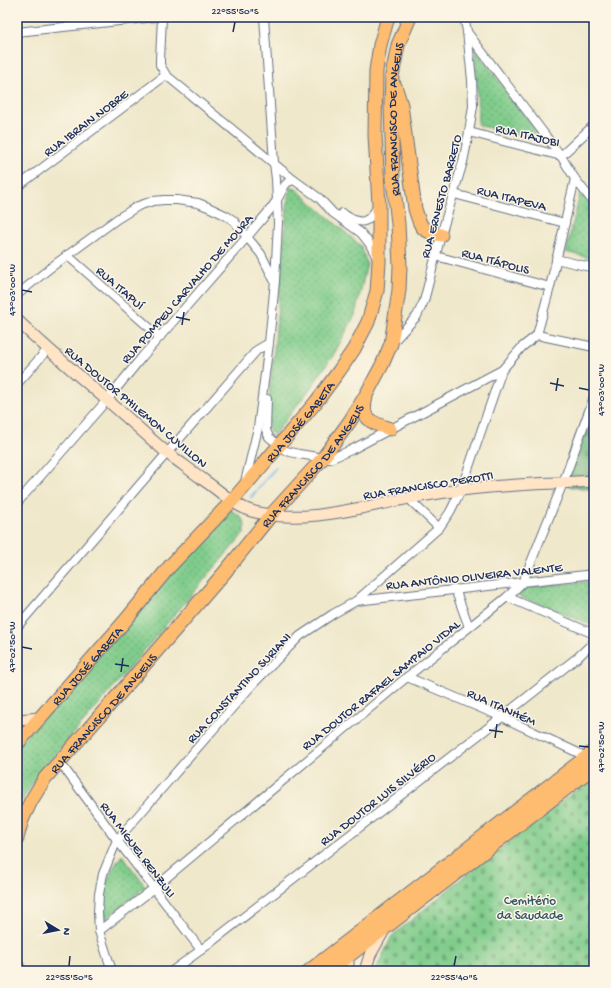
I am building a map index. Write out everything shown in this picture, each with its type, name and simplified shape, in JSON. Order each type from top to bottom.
[{"type":"main road","name":"RUA FRANCISCO DE ANGELIS","points":[[17,838],[20,820],[45,778],[225,572],[271,515],[323,458],[350,421],[366,395],[382,364],[391,344],[399,290],[400,266],[398,224],[393,179],[391,102],[392,76],[398,45],[410,17]]},
{"type":"main road","name":"RUA JOSÉ GABETA","points":[[17,744],[125,621],[170,566],[232,501],[316,402],[354,349],[368,322],[377,291],[379,262],[379,205],[375,135],[376,71],[380,45],[387,18]]},
{"type":"main road","points":[[392,76],[401,105],[415,209],[419,223],[427,232],[441,235]]},
{"type":"main road","points":[[366,395],[364,412],[367,417],[377,424],[390,429]]},
{"type":"main road","points":[[329,971],[385,928],[592,758]]},
{"type":"main road","points":[[309,971],[353,936],[592,758]]},
{"type":"main road","points":[[17,966],[19,971]]},
{"type":"street","points":[[17,32],[156,17]]},
{"type":"street","points":[[162,17],[160,65],[166,75],[294,180],[349,218],[360,222],[366,221],[373,215],[379,205]]},
{"type":"street","points":[[244,487],[258,428],[267,362],[275,281],[278,222],[264,17]]},
{"type":"street","name":"RUA ERNESTO BARRETO","points":[[391,344],[417,316],[424,301],[441,235],[463,162],[473,106],[472,80],[467,31],[464,17]]},
{"type":"street","points":[[467,31],[561,156],[575,179],[594,203]]},
{"type":"street","name":"RUA IBRAIN NOBRE","points":[[17,187],[166,75]]},
{"type":"street","name":"RUA ITAJOBI","points":[[469,132],[561,156],[594,126]]},
{"type":"street","points":[[267,362],[266,430],[269,437],[286,451],[330,459],[351,450],[502,370],[522,347],[537,335],[550,287],[575,179]]},
{"type":"street","name":"RUA POMPEU CARVALHO DE MOURA","points":[[17,503],[247,237],[277,200],[285,185],[294,180]]},
{"type":"street","name":"RUA ITAPEVA","points":[[454,194],[564,223]]},
{"type":"street","points":[[319,198],[333,213],[361,233],[369,243],[379,262]]},
{"type":"street","points":[[17,295],[67,255],[117,219],[138,206],[153,201],[188,201],[208,207],[233,220],[261,254],[275,281]]},
{"type":"street","name":"RUA ITAPUÍ","points":[[67,255],[160,337]]},
{"type":"street","name":"RUA ITÁPOLIS","points":[[436,256],[550,287]]},
{"type":"street","points":[[556,259],[594,268]]},
{"type":"street","name":"RUA DOUTOR PHILEMON CUVILLON","points":[[17,320],[48,350],[167,453],[232,501],[254,512],[290,516]]},
{"type":"street","points":[[537,335],[594,347]]},
{"type":"street","points":[[17,627],[257,350],[269,344]]},
{"type":"street","points":[[17,384],[48,350]]},
{"type":"street","name":"RUA CONSTANTINO SURIANI","points":[[112,971],[99,931],[99,894],[103,874],[117,840],[252,685],[300,636],[312,627],[356,601],[439,528],[450,512],[461,490],[502,370]]},
{"type":"street","name":"RUA DOUTOR RAFAEL SAMPAIO VIDAL","points":[[99,931],[153,889],[407,677],[507,597],[523,582],[563,483],[594,397]]},
{"type":"street","name":"RUA FRANCISCO PEROTTI","points":[[290,516],[310,516],[348,511],[408,498],[461,490],[524,484],[594,481]]},
{"type":"street","points":[[408,498],[439,528]]},
{"type":"street","name":"RUA ANTÔNIO OLIVEIRA VALENTE","points":[[356,601],[594,574]]},
{"type":"street","points":[[455,590],[469,627]]},
{"type":"street","points":[[507,597],[594,634]]},
{"type":"street","name":"RUA DOUTOR LUIS SILVÉRIO","points":[[172,971],[502,718],[578,657],[594,642]]},
{"type":"street","name":"RUA ITANHÉM","points":[[407,677],[592,758]]},
{"type":"street","points":[[17,720],[40,718]]},
{"type":"street","name":"RUA MIGUEL RENZULI","points":[[59,761],[153,889],[201,950]]},
{"type":"street","points":[[365,971],[370,955],[385,928]]},
{"type":"street","points":[[348,971],[348,956],[353,936]]},
{"type":"green space","points":[[474,47],[544,142],[478,125]]},
{"type":"green space","points":[[290,187],[296,189],[361,246],[367,264],[355,315],[334,354],[312,386],[274,435],[270,432],[267,420]]},
{"type":"green space","points":[[581,189],[594,208],[594,259],[566,252]]},
{"type":"green space","points":[[594,401],[594,489],[581,489],[569,486],[567,461],[571,447],[588,410]]},
{"type":"green space","points":[[228,508],[240,516],[245,523],[244,533],[65,744],[41,770],[19,806],[17,813],[17,746]]},
{"type":"green space","points":[[594,581],[594,626],[516,595],[526,587]]},
{"type":"green space","name":"Cemitério da Saudade","points":[[594,776],[594,971],[375,971],[392,936],[466,875]]},
{"type":"green space","points":[[122,855],[146,887],[104,920],[104,901],[108,878],[115,864]]},
{"type":"waterway","points":[[251,497],[276,467]]}]
